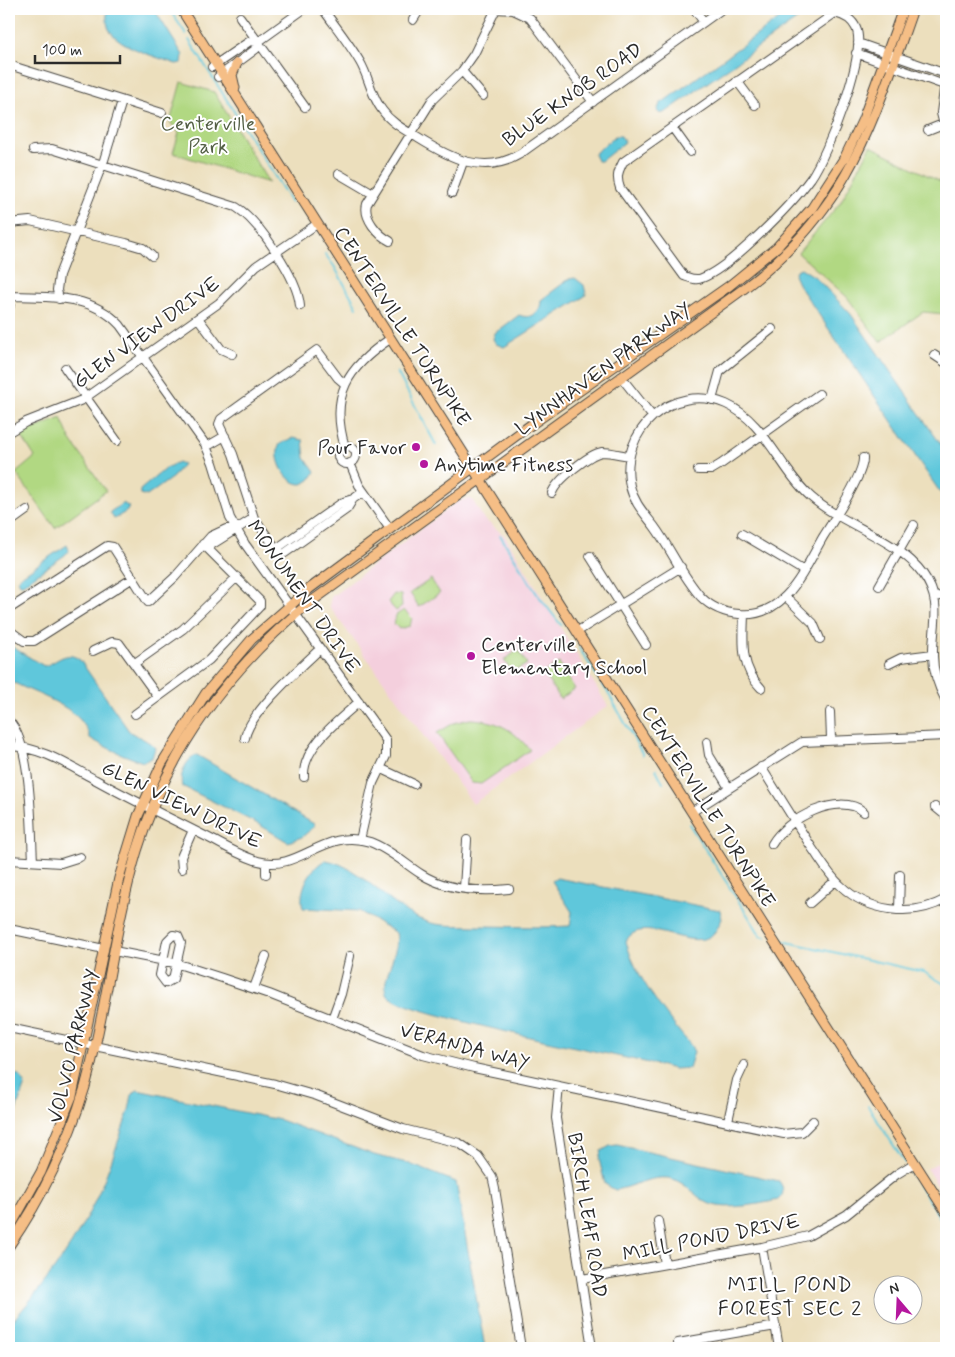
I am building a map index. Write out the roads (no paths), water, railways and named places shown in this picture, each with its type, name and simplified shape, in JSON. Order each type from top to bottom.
[{"type":"main road","name":"CENTERVILLE TURNPIKE","points":[[174,9],[220,75],[310,220],[317,224]]},
{"type":"main road","name":"CENTERVILLE TURNPIKE","points":[[181,9],[214,66]]},
{"type":"main road","name":"LYNNHAVEN PARKWAY","points":[[114,901],[128,846],[143,805],[174,742],[206,693],[245,646],[289,606],[472,467],[730,286],[777,247],[812,208],[840,166],[863,120],[903,9]]},
{"type":"main road","name":"LYNNHAVEN PARKWAY","points":[[125,901],[138,850],[153,810],[181,751],[215,699],[255,651],[296,614],[758,278],[807,230],[836,192],[855,161],[898,56],[913,9]]},
{"type":"main road","points":[[238,63],[232,75],[242,104]]},
{"type":"main road","name":"CENTERVILLE TURNPIKE","points":[[220,75],[242,104],[316,218],[317,224],[693,811],[780,953],[946,1212]]},
{"type":"main road","name":"VOLVO PARKWAY","points":[[9,1228],[32,1191],[58,1134],[72,1096],[85,1044],[114,901]]},
{"type":"main road","name":"VOLVO PARKWAY","points":[[9,1246],[38,1199],[66,1143],[85,1086],[125,901]]},
{"type":"street","points":[[214,66],[250,42],[258,42],[304,9]]},
{"type":"street","name":"BLUE KNOB ROAD","points":[[323,9],[360,61],[381,109],[392,121],[443,154],[463,162],[489,164],[509,160],[722,9]]},
{"type":"street","points":[[413,20],[420,9]]},
{"type":"street","points":[[390,241],[380,234],[367,216],[366,208],[410,133],[432,100],[462,71],[474,54],[496,9],[513,10],[530,18],[593,102]]},
{"type":"street","points":[[694,9],[704,22]]},
{"type":"street","points":[[835,13],[843,15],[856,26],[858,43],[851,84],[822,158],[810,178],[778,216],[720,269],[700,279],[684,276],[625,196],[617,179],[623,162],[835,13]]},
{"type":"street","points":[[240,17],[305,107]]},
{"type":"street","points":[[220,75],[256,49],[258,42]]},
{"type":"street","points":[[858,43],[946,74]]},
{"type":"street","points":[[856,53],[945,82],[941,102],[943,124],[946,133]]},
{"type":"street","points":[[9,65],[162,113]]},
{"type":"street","points":[[462,71],[483,96]]},
{"type":"street","points":[[737,81],[755,105]]},
{"type":"street","points":[[59,299],[57,290],[59,275],[102,164],[122,101]]},
{"type":"street","points":[[928,130],[943,124]]},
{"type":"street","points":[[672,127],[690,152]]},
{"type":"street","points":[[33,150],[52,149],[236,207],[255,223],[274,252],[295,286],[300,306]]},
{"type":"street","points":[[452,193],[463,162]]},
{"type":"street","points":[[339,174],[373,194]]},
{"type":"street","points":[[9,223],[30,221],[75,231],[143,248],[152,256]]},
{"type":"street","name":"GLEN VIEW DRIVE","points":[[9,432],[86,398],[219,303],[256,266],[317,224]]},
{"type":"street","points":[[9,309],[10,296]]},
{"type":"street","name":"MONUMENT DRIVE","points":[[10,296],[88,303],[106,312],[120,325],[144,357],[206,447],[235,528],[386,740],[388,751],[369,796],[360,840]]},
{"type":"street","points":[[198,318],[221,349],[232,354]]},
{"type":"street","points":[[712,400],[720,371],[772,329]]},
{"type":"street","points":[[345,446],[338,416],[345,384],[364,357],[390,338]]},
{"type":"street","points":[[345,384],[338,378],[317,350],[221,419],[219,426],[225,436],[254,518],[276,549],[343,502],[353,499],[363,492]]},
{"type":"street","points":[[934,354],[946,363]]},
{"type":"street","points":[[65,368],[118,441]]},
{"type":"street","points":[[620,377],[652,416]]},
{"type":"street","points":[[698,470],[714,469],[819,394]]},
{"type":"street","points":[[863,458],[862,468],[836,515],[804,571],[786,597],[769,609],[744,615],[728,612],[706,602],[694,589],[633,497],[628,477],[629,456],[638,432],[652,416],[667,406],[684,400],[712,400],[738,411],[762,436],[802,489],[836,515],[899,551],[924,575],[934,598],[937,617],[933,654],[936,676],[946,701]]},
{"type":"street","points":[[206,447],[225,436]]},
{"type":"street","points":[[345,446],[351,447],[355,452],[355,459],[350,463],[343,462],[339,458],[340,450],[345,446]]},
{"type":"street","points":[[552,493],[561,479],[596,454],[605,452],[629,456]]},
{"type":"street","points":[[350,463],[363,492],[390,529]]},
{"type":"street","points":[[9,523],[27,510]]},
{"type":"street","points":[[9,608],[107,546],[113,547],[148,602],[175,578],[211,536],[226,528],[235,528],[254,518]]},
{"type":"street","points":[[879,586],[914,525]]},
{"type":"street","points":[[742,534],[804,571]]},
{"type":"street","points":[[134,714],[209,660],[260,606],[260,601],[203,544]]},
{"type":"street","points":[[590,556],[646,645]]},
{"type":"street","points":[[578,632],[681,567]]},
{"type":"street","points":[[9,630],[24,641],[34,642],[133,578]]},
{"type":"street","points":[[135,664],[183,629],[238,578]]},
{"type":"street","points":[[934,598],[946,594]]},
{"type":"street","points":[[786,597],[813,623],[820,639]]},
{"type":"street","points":[[744,615],[744,662],[749,674],[761,688]]},
{"type":"street","points":[[92,651],[116,642],[122,645],[158,697]]},
{"type":"street","points":[[245,738],[248,727],[270,700],[320,649]]},
{"type":"street","points":[[889,664],[901,658],[933,654]]},
{"type":"street","points":[[304,777],[305,765],[314,748],[359,702]]},
{"type":"street","points":[[830,712],[831,739]]},
{"type":"street","points":[[9,721],[18,732],[23,748],[33,861]]},
{"type":"street","points":[[693,811],[802,742],[831,739],[946,736]]},
{"type":"street","points":[[707,742],[709,755],[728,788]]},
{"type":"street","name":"GLEN VIEW DRIVE","points":[[9,746],[23,748],[52,757],[143,805],[257,861],[266,863],[294,860],[323,844],[334,841],[360,840],[388,851],[440,884],[464,888],[509,889]]},
{"type":"street","points":[[761,767],[835,881],[850,894],[867,903],[899,910],[931,906],[946,899]]},
{"type":"street","points":[[380,768],[414,784]]},
{"type":"street","points":[[772,844],[780,831],[814,809],[825,806],[854,806],[864,812]]},
{"type":"street","points":[[935,807],[946,816]]},
{"type":"street","points":[[182,869],[181,857],[194,830]]},
{"type":"street","points":[[464,888],[467,840]]},
{"type":"street","points":[[9,860],[61,863],[80,857]]},
{"type":"street","points":[[266,863],[266,874]]},
{"type":"street","points":[[899,910],[900,875]]},
{"type":"street","points":[[810,903],[835,881]]},
{"type":"street","points":[[9,929],[104,949]]},
{"type":"street","points":[[173,935],[178,936],[181,942],[177,963],[173,979],[166,983],[160,975],[167,941],[173,935]]},
{"type":"street","name":"VERANDA WAY","points":[[114,951],[177,963],[254,988],[425,1056],[784,1134],[796,1134],[806,1129],[813,1121]]},
{"type":"street","points":[[254,988],[266,956]]},
{"type":"street","points":[[332,1020],[341,994],[350,956]]},
{"type":"street","points":[[9,1028],[252,1078],[298,1090],[384,1123],[452,1140],[471,1150],[487,1168],[495,1189],[521,1348]]},
{"type":"street","points":[[728,1121],[737,1080],[744,1065]]},
{"type":"street","name":"BIRCH LEAF ROAD","points":[[559,1086],[556,1118],[592,1348]]},
{"type":"street","name":"MILL POND DRIVE","points":[[582,1279],[792,1241],[828,1226],[846,1216],[897,1174],[914,1163]]},
{"type":"street","points":[[658,1221],[666,1264]]},
{"type":"street","points":[[762,1247],[779,1348]]},
{"type":"street","points":[[678,1343],[776,1326]]},
{"type":"water","points":[[107,9],[154,9],[183,55],[182,63],[176,64],[149,55],[121,41],[109,29]]},
{"type":"water","points":[[793,9],[812,9],[666,112],[660,114],[657,111],[660,104]]},
{"type":"water","points":[[615,136],[621,136],[625,142],[601,161],[597,161],[594,154]]},
{"type":"water","points":[[801,268],[815,277],[850,313],[946,452],[946,501],[798,284],[794,275],[796,270]]},
{"type":"water","points":[[575,278],[584,285],[585,296],[504,347],[496,344],[493,339],[495,333],[519,315],[528,317],[537,312],[541,305],[541,300],[569,279]]},
{"type":"water","points":[[293,438],[303,440],[305,458],[315,472],[310,480],[302,484],[291,480],[279,463],[278,449],[280,444]]},
{"type":"water","points":[[178,462],[183,464],[173,477],[147,496],[140,494],[140,490],[166,468]]},
{"type":"water","points":[[123,503],[129,507],[127,511],[114,519],[110,512]]},
{"type":"water","points":[[67,545],[69,550],[65,555],[23,584],[20,584],[18,580],[21,576]]},
{"type":"water","points":[[9,645],[44,666],[66,656],[75,657],[80,660],[129,731],[155,748],[152,758],[143,762],[96,742],[90,738],[85,727],[77,717],[67,709],[9,680]]},
{"type":"water","points":[[197,755],[314,824],[314,827],[302,837],[288,842],[258,824],[182,786],[184,768]]},
{"type":"water","points":[[326,860],[352,871],[412,915],[437,924],[522,927],[570,926],[572,912],[552,881],[557,878],[720,910],[722,919],[711,936],[701,939],[690,939],[653,931],[642,931],[633,933],[626,941],[635,965],[647,988],[694,1052],[689,1068],[674,1069],[473,1024],[401,1003],[387,995],[385,989],[386,982],[396,948],[396,933],[359,911],[303,908],[302,894],[307,880],[315,868]]},
{"type":"water","points":[[9,1072],[20,1076],[25,1084],[9,1132]]},
{"type":"water","points":[[137,1090],[280,1120],[374,1155],[407,1163],[456,1182],[485,1348],[9,1348],[9,1325],[63,1257],[95,1201],[116,1149],[132,1095]]},
{"type":"water","points":[[617,1145],[779,1181],[783,1193],[778,1200],[731,1207],[713,1205],[706,1202],[684,1185],[668,1178],[648,1180],[615,1190],[605,1184],[599,1159],[601,1151],[610,1146]]},
{"type":"waterway","points":[[169,9],[186,34]]},
{"type":"waterway","points":[[189,40],[291,202]]},
{"type":"waterway","points":[[325,254],[334,266],[357,307]]},
{"type":"waterway","points":[[397,372],[436,445]]},
{"type":"waterway","points":[[500,535],[537,594],[561,625]]},
{"type":"waterway","points":[[579,648],[607,691],[643,755]]},
{"type":"waterway","points":[[656,769],[663,783]]},
{"type":"waterway","points":[[689,824],[761,936],[765,937]]},
{"type":"waterway","points":[[778,940],[924,972],[946,985]]},
{"type":"waterway","points":[[868,1106],[905,1163]]},
{"type":"waterway","points":[[910,1171],[946,1227]]},
{"type":"place","name":"Pour Favor","points":[[416,447]]},
{"type":"place","name":"Anytime Fitness","points":[[424,464]]},
{"type":"place","name":"Centerville Elementary School","points":[[471,656]]},
{"type":"district","name":"MILL POND FOREST SEC 2","points":[[790,1296]]},
{"type":"park label","name":"Centerville Park","points":[[208,134]]}]
